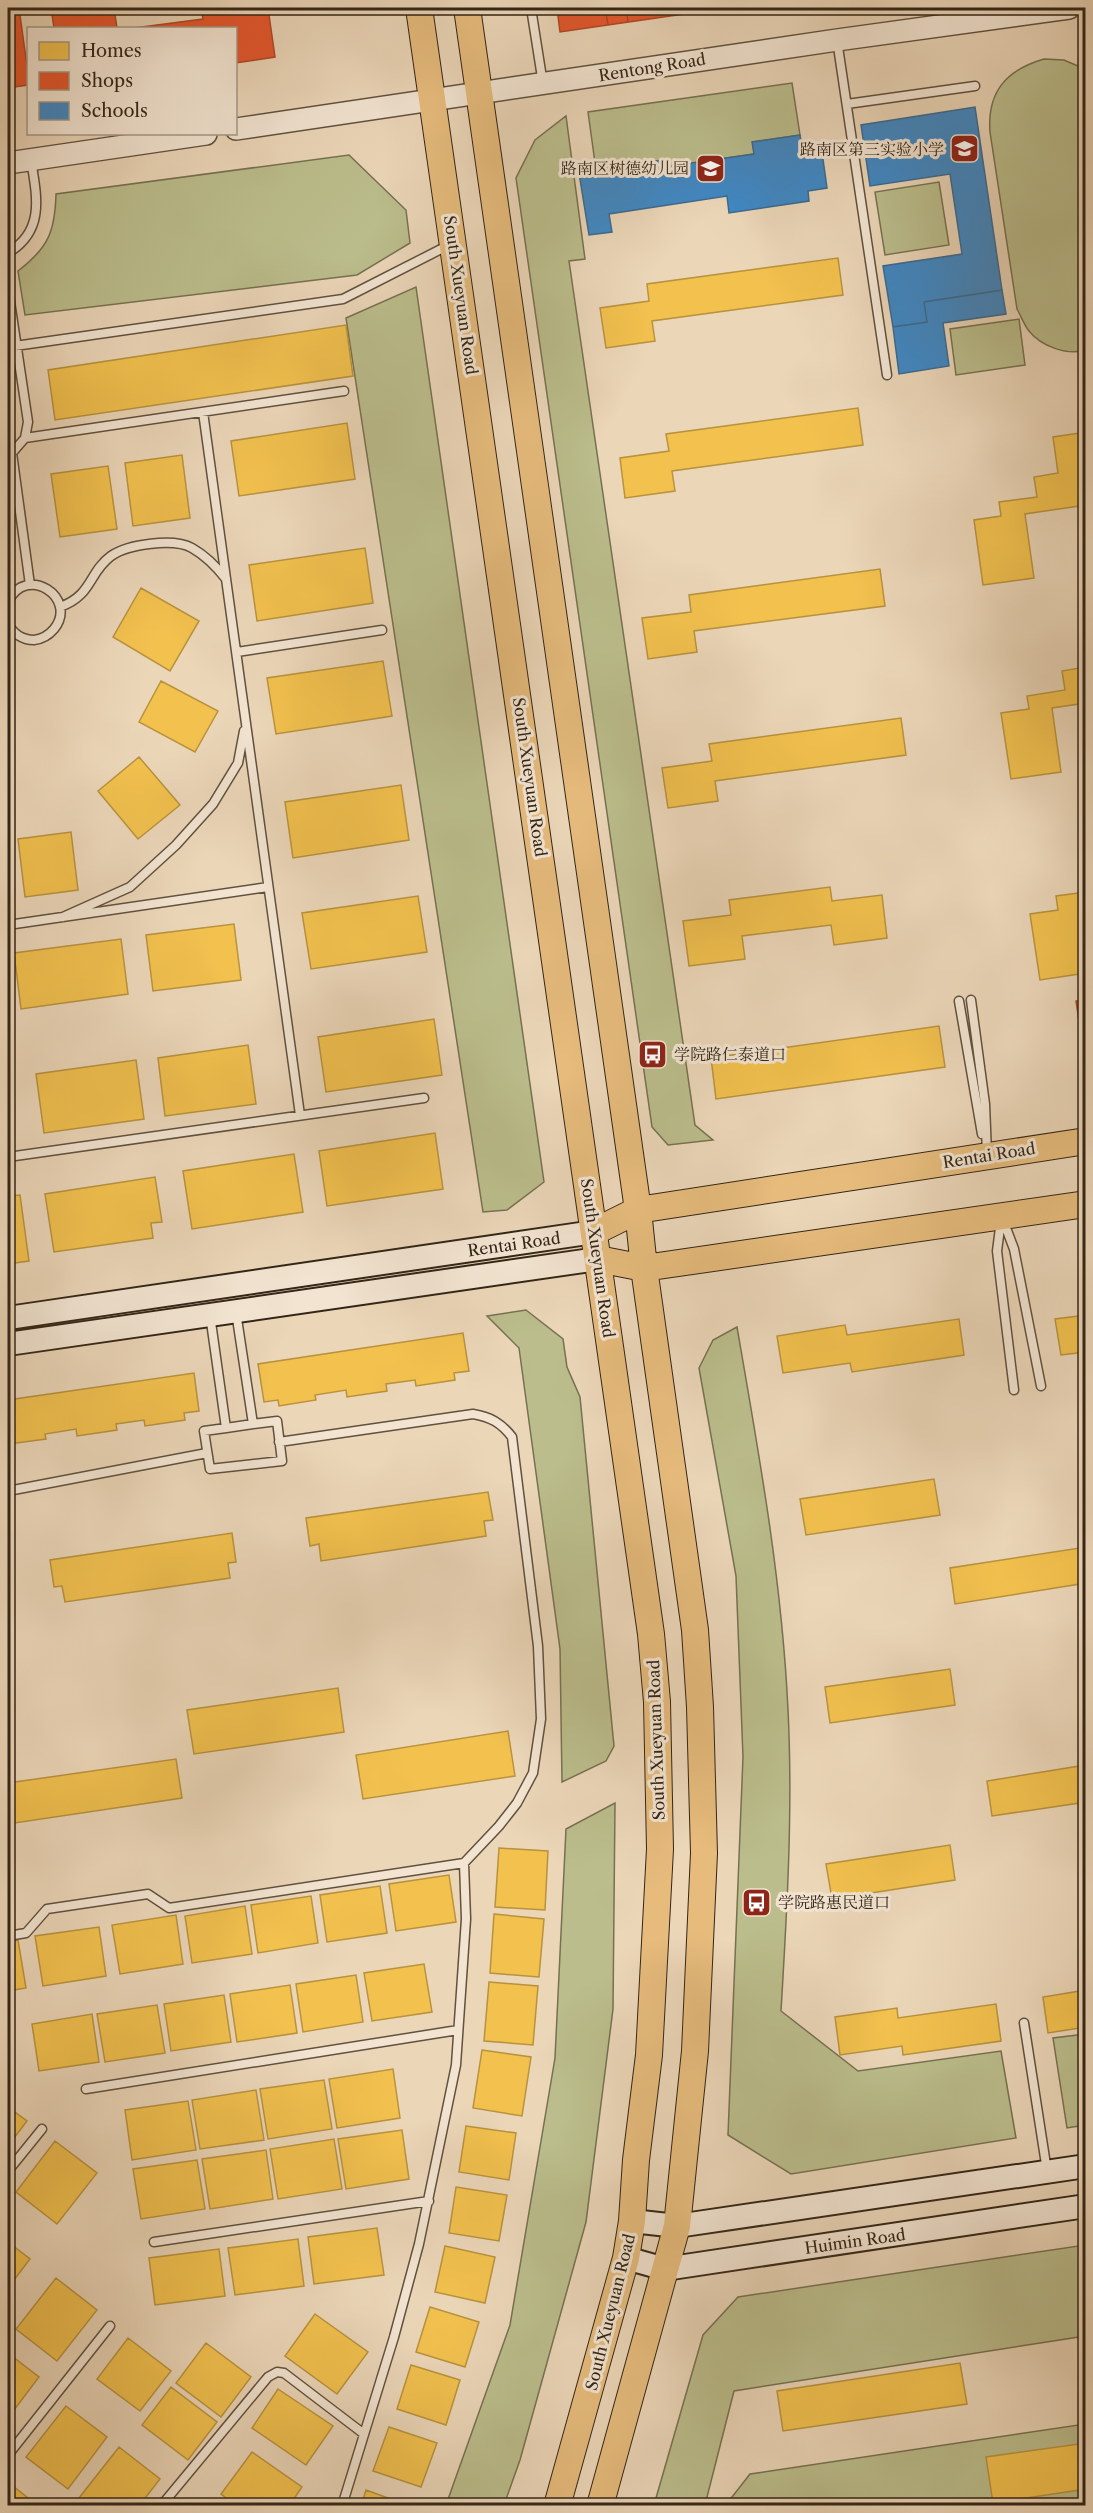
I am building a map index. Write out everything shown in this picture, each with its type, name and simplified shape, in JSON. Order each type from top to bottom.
[{"type":"main road","name":"South Xueyuan Road","points":[[419,8],[434,100],[651,1634],[657,1702],[660,1849],[657,1935],[649,2055],[636,2160],[632,2221],[626,2258],[557,2505]]},
{"type":"main road","points":[[467,8],[638,1210],[644,1268],[695,1630],[700,1707],[704,1853],[696,2028],[677,2226],[600,2505]]},
{"type":"main road","name":"Rentai Road","points":[[8,1318],[594,1232],[638,1210],[1086,1141]]},
{"type":"main road","name":"Rentai Road","points":[[8,1344],[598,1259],[644,1268],[1086,1204]]},
{"type":"main road","points":[[632,2221],[677,2226],[1086,2166]]},
{"type":"main road","name":"Huimin Road","points":[[626,2258],[664,2269],[1086,2206]]},
{"type":"street","name":"Rentong Road","points":[[237,129],[1069,8]]},
{"type":"street","points":[[8,163],[199,135]]},
{"type":"lane","points":[[531,8],[543,84]]},
{"type":"lane","points":[[837,40],[887,375]]},
{"type":"lane","points":[[847,105],[975,86]]},
{"type":"lane","points":[[8,253],[22,244],[34,222],[38,203],[31,160]]},
{"type":"lane","points":[[12,346],[343,299],[454,243]]},
{"type":"lane","points":[[8,288],[12,346],[28,422],[25,438]]},
{"type":"lane","points":[[30,585],[10,451],[25,438],[344,391]]},
{"type":"lane","points":[[203,412],[300,1115]]},
{"type":"lane","points":[[60,607],[74,602],[86,591],[95,574],[111,556],[135,546],[164,543],[189,547],[212,561],[226,580]]},
{"type":"lane","points":[[8,602],[16,590],[30,585],[43,586],[51,591],[60,607],[57,625],[44,637],[26,639],[18,636],[8,624]]},
{"type":"lane","points":[[237,652],[382,630]]},
{"type":"lane","points":[[63,917],[130,886],[176,845],[213,804],[238,763],[245,721]]},
{"type":"lane","points":[[8,925],[268,887]]},
{"type":"lane","points":[[971,1000],[985,1104],[987,1155]]},
{"type":"lane","points":[[959,1001],[976,1106],[987,1155]]},
{"type":"lane","points":[[8,1157],[424,1098]]},
{"type":"lane","points":[[1001,1216],[1014,1249],[1041,1386]]},
{"type":"lane","points":[[1001,1216],[997,1251],[1014,1390]]},
{"type":"lane","points":[[236,1311],[253,1424]]},
{"type":"lane","points":[[210,1315],[226,1428]]},
{"type":"lane","points":[[8,1936],[26,1933],[47,1909],[148,1894],[169,1908],[464,1863],[517,1803],[533,1773],[541,1719],[538,1646],[512,1437],[504,1426],[488,1416],[473,1414],[279,1442]]},
{"type":"lane","points":[[277,1421],[282,1461],[210,1469],[204,1431],[226,1428],[277,1421]]},
{"type":"lane","points":[[8,1491],[207,1453]]},
{"type":"lane","points":[[342,2505],[394,2337],[429,2201],[456,2065],[466,1919],[464,1863]]},
{"type":"lane","points":[[1023,2023],[1047,2172]]},
{"type":"lane","points":[[86,2090],[458,2030]]},
{"type":"lane","points":[[8,2171],[42,2128]]},
{"type":"lane","points":[[154,2242],[429,2201]]},
{"type":"lane","points":[[8,2455],[110,2326]]},
{"type":"lane","points":[[160,2505],[268,2377],[277,2372],[284,2373],[364,2434]]},
{"type":"green space","points":[[1044,59],[1064,60],[1085,69],[1086,350],[1079,352],[1063,351],[1040,341],[1027,329],[1017,309],[990,132],[992,105],[1002,85],[1019,69]]},
{"type":"green space","points":[[792,83],[800,135],[753,142],[754,154],[664,167],[663,160],[636,164],[637,171],[604,176],[596,170],[588,112]]},
{"type":"green space","points":[[566,116],[585,259],[569,261],[695,1125],[713,1140],[668,1145],[652,1127],[516,178],[535,140]]},
{"type":"green space","points":[[349,155],[406,210],[410,243],[357,275],[25,315],[18,271],[36,255],[48,238],[54,219],[56,194]]},
{"type":"green space","points":[[939,182],[949,245],[885,255],[875,192]]},
{"type":"green space","points":[[416,287],[544,1182],[507,1210],[483,1212],[346,318]]},
{"type":"green space","points":[[1019,319],[1025,365],[956,375],[950,329]]},
{"type":"green space","points":[[526,1310],[563,1339],[567,1367],[580,1397],[614,1746],[606,1761],[562,1782],[560,1649],[519,1348],[487,1316]]},
{"type":"green space","points":[[737,1327],[775,1566],[785,1662],[790,1823],[781,2011],[858,2071],[1001,2051],[1016,2138],[791,2174],[728,2135],[743,1757],[736,1576],[699,1368],[713,1340]]},
{"type":"green space","points":[[615,1803],[613,2009],[586,2222],[520,2460],[504,2505],[446,2505],[510,2325],[555,2058],[566,1829]]},
{"type":"green space","points":[[1085,2034],[1085,2125],[1067,2128],[1053,2038]]},
{"type":"green space","points":[[1085,2245],[1085,2336],[734,2391],[705,2505],[654,2505],[703,2335],[738,2297]]},
{"type":"green space","points":[[1085,2424],[1085,2505],[725,2506],[750,2474]]},
{"type":"building: Homes","points":[[838,258],[843,295],[652,321],[655,341],[606,348],[600,308],[649,301],[647,284]]},
{"type":"building: Homes","points":[[346,325],[353,376],[55,420],[48,370]]},
{"type":"building: Homes","points":[[858,408],[863,445],[672,471],[675,491],[625,498],[620,458],[669,451],[666,434]]},
{"type":"building: Homes","points":[[347,423],[355,479],[239,496],[231,441]]},
{"type":"building: Homes","points":[[1086,432],[1086,505],[1025,514],[1034,578],[983,585],[974,520],[1001,516],[999,502],[1037,497],[1034,477],[1058,473],[1053,437]]},
{"type":"building: Homes","points":[[182,455],[190,518],[133,526],[125,463]]},
{"type":"building: Homes","points":[[108,466],[117,529],[60,537],[51,474]]},
{"type":"building: Homes","points":[[365,548],[373,603],[257,621],[249,565]]},
{"type":"building: Homes","points":[[880,569],[885,606],[694,631],[697,652],[648,659],[642,618],[691,612],[689,595]]},
{"type":"building: Homes","points":[[141,588],[199,621],[170,671],[113,637]]},
{"type":"building: Homes","points":[[1086,630],[1086,703],[1052,708],[1061,772],[1011,779],[1001,713],[1029,709],[1027,696],[1065,690],[1062,671],[1085,667],[1080,631]]},
{"type":"building: Homes","points":[[383,661],[392,716],[276,734],[267,678]]},
{"type":"building: Homes","points":[[161,681],[218,711],[195,752],[139,722]]},
{"type":"building: Homes","points":[[901,718],[906,755],[715,781],[718,801],[668,808],[662,768],[712,761],[709,744]]},
{"type":"building: Homes","points":[[139,757],[180,805],[138,839],[98,791]]},
{"type":"building: Homes","points":[[401,785],[409,840],[293,858],[285,802]]},
{"type":"building: Homes","points":[[71,832],[78,890],[25,897],[18,839]]},
{"type":"building: Homes","points":[[830,887],[832,901],[882,895],[887,938],[834,945],[831,925],[742,936],[745,959],[689,966],[683,921],[731,915],[729,900]]},
{"type":"building: Homes","points":[[1086,892],[1086,908],[1081,909],[1086,936],[1086,973],[1040,980],[1030,914],[1058,910],[1056,896]]},
{"type":"building: Homes","points":[[418,896],[427,952],[311,969],[302,913]]},
{"type":"building: Homes","points":[[234,924],[241,980],[153,991],[146,935]]},
{"type":"building: Homes","points":[[121,939],[128,994],[21,1009],[14,953]]},
{"type":"building: Homes","points":[[434,1019],[442,1075],[326,1092],[318,1037]]},
{"type":"building: Homes","points":[[939,1026],[945,1067],[716,1099],[711,1058]]},
{"type":"building: Homes","points":[[248,1045],[256,1104],[165,1116],[158,1058]]},
{"type":"building: Homes","points":[[136,1060],[144,1119],[44,1133],[36,1074]]},
{"type":"building: Homes","points":[[435,1133],[443,1189],[327,1206],[319,1151]]},
{"type":"building: Homes","points":[[294,1154],[303,1212],[192,1229],[183,1171]]},
{"type":"building: Homes","points":[[155,1177],[162,1222],[151,1223],[153,1238],[54,1252],[45,1194]]},
{"type":"building: Homes","points":[[20,1195],[29,1261],[8,1264],[8,1196]]},
{"type":"building: Homes","points":[[1086,1315],[1086,1352],[1061,1355],[1055,1319]]},
{"type":"building: Homes","points":[[959,1319],[964,1355],[852,1372],[850,1363],[783,1373],[777,1336],[845,1325],[847,1335]]},
{"type":"building: Homes","points":[[463,1333],[469,1371],[454,1373],[455,1380],[416,1386],[415,1380],[386,1384],[387,1391],[347,1397],[346,1390],[315,1395],[316,1400],[279,1406],[278,1400],[264,1402],[258,1364]]},
{"type":"building: Homes","points":[[194,1373],[199,1411],[184,1413],[185,1420],[145,1426],[144,1420],[116,1424],[117,1430],[77,1436],[76,1429],[45,1434],[46,1439],[9,1444],[8,1400]]},
{"type":"building: Homes","points":[[934,1479],[940,1515],[806,1535],[800,1499]]},
{"type":"building: Homes","points":[[488,1492],[493,1520],[484,1521],[486,1536],[321,1561],[319,1544],[310,1546],[306,1518]]},
{"type":"building: Homes","points":[[232,1533],[236,1562],[228,1563],[230,1578],[65,1602],[62,1586],[54,1587],[50,1560]]},
{"type":"building: Homes","points":[[1086,1547],[1086,1583],[955,1604],[950,1568]]},
{"type":"building: Homes","points":[[950,1669],[955,1705],[830,1723],[825,1687]]},
{"type":"building: Homes","points":[[338,1688],[344,1732],[194,1754],[187,1710]]},
{"type":"building: Homes","points":[[508,1731],[515,1776],[363,1799],[356,1755]]},
{"type":"building: Homes","points":[[176,1759],[182,1798],[8,1824],[8,1783]]},
{"type":"building: Homes","points":[[1086,1765],[1086,1802],[992,1816],[987,1781]]},
{"type":"building: Homes","points":[[950,1845],[955,1880],[832,1899],[826,1864]]},
{"type":"building: Homes","points":[[499,1848],[548,1851],[545,1910],[495,1907]]},
{"type":"building: Homes","points":[[449,1875],[456,1922],[396,1931],[389,1884]]},
{"type":"building: Homes","points":[[380,1886],[387,1933],[327,1942],[320,1895]]},
{"type":"building: Homes","points":[[311,1896],[318,1943],[258,1953],[251,1905]]},
{"type":"building: Homes","points":[[245,1906],[252,1954],[192,1963],[185,1916]]},
{"type":"building: Homes","points":[[494,1914],[544,1919],[539,1977],[490,1973]]},
{"type":"building: Homes","points":[[176,1915],[183,1964],[120,1974],[112,1925]]},
{"type":"building: Homes","points":[[99,1927],[106,1976],[43,1986],[35,1936]]},
{"type":"building: Homes","points":[[18,1940],[26,1988],[8,1991],[8,1942]]},
{"type":"building: Homes","points":[[424,1964],[432,2012],[372,2021],[364,1973]]},
{"type":"building: Homes","points":[[356,1975],[363,2022],[303,2032],[296,1984]]},
{"type":"building: Homes","points":[[489,1982],[538,1986],[533,2045],[484,2041]]},
{"type":"building: Homes","points":[[290,1985],[297,2033],[237,2042],[230,1994]]},
{"type":"building: Homes","points":[[1086,1990],[1086,2027],[1048,2033],[1043,1997]]},
{"type":"building: Homes","points":[[224,1995],[231,2042],[171,2051],[164,2004]]},
{"type":"building: Homes","points":[[996,2004],[1001,2041],[903,2055],[902,2046],[840,2055],[835,2017],[897,2008],[898,2018]]},
{"type":"building: Homes","points":[[157,2005],[165,2053],[105,2062],[97,2014]]},
{"type":"building: Homes","points":[[92,2014],[99,2062],[39,2071],[32,2024]]},
{"type":"building: Homes","points":[[482,2050],[531,2057],[522,2116],[473,2108]]},
{"type":"building: Homes","points":[[393,2069],[400,2118],[337,2128],[329,2079]]},
{"type":"building: Homes","points":[[324,2080],[332,2129],[268,2139],[260,2089]]},
{"type":"building: Homes","points":[[256,2090],[264,2140],[200,2149],[192,2100]]},
{"type":"building: Homes","points":[[188,2101],[196,2150],[132,2160],[125,2110]]},
{"type":"building: Homes","points":[[8,2107],[27,2121],[8,2146]]},
{"type":"building: Homes","points":[[466,2126],[516,2133],[509,2180],[459,2172]]},
{"type":"building: Homes","points":[[402,2130],[409,2179],[346,2189],[338,2139]]},
{"type":"building: Homes","points":[[334,2139],[342,2189],[278,2199],[270,2149]]},
{"type":"building: Homes","points":[[55,2141],[97,2173],[57,2224],[16,2192]]},
{"type":"building: Homes","points":[[266,2150],[273,2199],[210,2209],[202,2159]]},
{"type":"building: Homes","points":[[197,2160],[205,2209],[141,2219],[133,2169]]},
{"type":"building: Homes","points":[[456,2187],[507,2195],[499,2241],[449,2233]]},
{"type":"building: Homes","points":[[377,2228],[384,2275],[314,2284],[308,2237]]},
{"type":"building: Homes","points":[[298,2239],[304,2286],[235,2295],[228,2248]]},
{"type":"building: Homes","points":[[8,2242],[30,2259],[8,2288]]},
{"type":"building: Homes","points":[[445,2246],[495,2257],[485,2303],[435,2292]]},
{"type":"building: Homes","points":[[219,2249],[225,2296],[155,2305],[149,2258]]},
{"type":"building: Homes","points":[[56,2278],[97,2310],[57,2361],[16,2329]]},
{"type":"building: Homes","points":[[430,2307],[479,2322],[465,2367],[416,2352]]},
{"type":"building: Homes","points":[[315,2314],[368,2352],[337,2394],[285,2356]]},
{"type":"building: Homes","points":[[128,2338],[171,2371],[140,2411],[97,2379]]},
{"type":"building: Homes","points":[[206,2343],[251,2377],[221,2417],[176,2383]]},
{"type":"building: Homes","points":[[8,2353],[39,2377],[8,2418]]},
{"type":"building: Homes","points":[[960,2363],[967,2404],[783,2431],[777,2391]]},
{"type":"building: Homes","points":[[411,2365],[460,2380],[446,2425],[397,2409]]},
{"type":"building: Homes","points":[[171,2387],[217,2422],[188,2460],[142,2425]]},
{"type":"building: Homes","points":[[278,2389],[333,2426],[306,2465],[252,2428]]},
{"type":"building: Homes","points":[[66,2406],[107,2437],[68,2489],[26,2457]]},
{"type":"building: Homes","points":[[389,2427],[437,2443],[421,2487],[373,2471]]},
{"type":"building: Homes","points":[[1086,2443],[1086,2489],[993,2503],[986,2457]]},
{"type":"building: Homes","points":[[119,2447],[160,2479],[139,2506],[89,2506],[79,2498]]},
{"type":"building: Homes","points":[[252,2452],[302,2487],[289,2506],[237,2506],[221,2494]]},
{"type":"building: Homes","points":[[8,2482],[38,2506],[8,2506]]},
{"type":"building: Homes","points":[[366,2490],[410,2506],[361,2506]]},
{"type":"building: Shops","points":[[8,8],[19,8],[27,66],[27,85],[8,88]]},
{"type":"building: Shops","points":[[51,8],[114,8],[117,27],[54,27]]},
{"type":"building: Shops","points":[[201,8],[268,8],[275,57],[237,63],[237,27],[142,27],[203,19]]},
{"type":"building: Shops","points":[[557,8],[726,8],[560,32]]},
{"type":"building: Shops","points":[[605,8],[626,8],[628,22],[608,25]]},
{"type":"building: Shops","points":[[1086,999],[1086,1054],[1084,1054],[1076,1001]]},
{"type":"building: Schools","points":[[975,107],[1002,290],[924,302],[927,322],[893,327],[883,266],[962,254],[950,174],[870,186],[861,125]]},
{"type":"building: Schools","points":[[800,135],[803,154],[822,152],[827,188],[808,191],[809,201],[729,213],[727,196],[609,214],[612,232],[589,235],[579,173],[603,169],[604,176],[637,171],[636,164],[663,160],[664,167],[754,154],[752,142]]},
{"type":"building: Schools","points":[[1002,290],[1006,314],[943,323],[949,366],[899,374],[893,327],[927,322],[924,302]]},
{"type":"place","name":"路南区第三实验小学","points":[[965,149]]},
{"type":"place","name":"路南区树德幼儿园","points":[[710,168]]},
{"type":"place","name":"学院路仁泰道口","points":[[653,1054]]},
{"type":"place","name":"学院路惠民道口","points":[[757,1902]]}]
